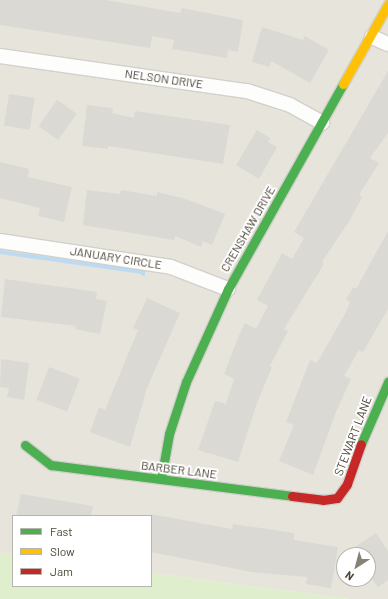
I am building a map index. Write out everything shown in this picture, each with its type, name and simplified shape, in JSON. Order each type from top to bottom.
[{"type":"street","name":"CRENSHAW DRIVE","points":[[161,479],[169,434],[186,382],[228,288],[372,37],[388,4]]},
{"type":"street","points":[[372,37],[388,44]]},
{"type":"street","name":"NELSON DRIVE","points":[[0,56],[247,91],[290,106],[322,123]]},
{"type":"street","name":"JANUARY CIRCLE","points":[[0,241],[171,267],[228,288]]},
{"type":"street","name":"STEWART LANE","points":[[337,498],[347,484],[370,419],[388,382]]},
{"type":"street","name":"BARBER LANE","points":[[25,445],[51,465],[323,500],[337,498]]},
{"type":"shaded area","points":[[0,0],[388,0],[388,599],[350,599],[152,573],[152,515],[12,515],[12,555],[0,553]]},
{"type":"green space","points":[[0,553],[12,555],[12,587],[152,587],[152,573],[350,599],[0,599]]},
{"type":"building","points":[[0,0],[106,0],[180,13],[182,8],[243,20],[238,52],[228,50],[227,58],[172,49],[174,40],[152,36],[150,48],[0,25]]},
{"type":"building","points":[[262,27],[303,40],[305,36],[329,50],[310,83],[271,61],[269,67],[252,62]]},
{"type":"building","points":[[388,71],[388,133],[370,158],[379,163],[359,195],[362,197],[350,220],[322,262],[324,264],[284,329],[288,331],[270,366],[272,367],[257,403],[238,462],[198,450],[215,401],[226,404],[234,379],[224,374],[245,323],[256,329],[268,306],[257,300],[282,253],[292,259],[304,238],[294,232]]},
{"type":"building","points":[[9,94],[35,98],[30,130],[4,126]]},
{"type":"building","points":[[57,100],[77,114],[58,140],[39,126]]},
{"type":"building","points":[[87,105],[113,108],[112,113],[134,118],[135,111],[230,125],[223,164],[108,146],[108,149],[82,146]]},
{"type":"building","points":[[257,130],[270,138],[268,142],[277,147],[259,179],[236,165]]},
{"type":"building","points":[[0,162],[29,169],[28,177],[72,187],[64,222],[38,216],[40,208],[0,198]]},
{"type":"building","points":[[87,190],[120,194],[121,190],[157,196],[157,192],[186,199],[225,214],[212,245],[203,241],[201,247],[175,236],[174,240],[83,225]]},
{"type":"building","points":[[388,231],[388,309],[363,352],[359,350],[344,376],[351,379],[336,412],[313,475],[279,461],[294,425],[286,422],[310,360],[317,363],[345,314],[350,302],[346,300],[353,287],[356,289]]},
{"type":"building","points":[[5,279],[97,292],[96,299],[107,301],[100,334],[75,329],[76,326],[1,317]]},
{"type":"building","points":[[147,298],[180,313],[147,388],[130,447],[90,432],[99,407],[105,410],[138,330],[133,328]]},
{"type":"building","points":[[1,359],[29,363],[24,400],[7,397],[9,388],[0,387]]},
{"type":"building","points":[[49,367],[80,379],[67,412],[36,400]]},
{"type":"building","points":[[21,494],[93,506],[91,515],[16,515]]},
{"type":"building","points":[[151,514],[232,529],[233,524],[294,533],[294,540],[338,547],[336,547],[336,559],[331,588],[306,584],[307,577],[252,572],[152,552]]},
{"type":"building","points":[[376,533],[388,551],[388,580],[378,587],[376,584],[376,547],[355,547]]},
{"type":"waterway","points":[[0,252],[143,272],[143,274]]},
{"type":"traffic: fast","points":[[161,479],[169,434],[186,382],[228,289],[343,84]]},
{"type":"traffic: fast","points":[[361,444],[388,382]]},
{"type":"traffic: fast","points":[[25,445],[51,465],[292,496]]},
{"type":"traffic: slow","points":[[343,84],[388,4]]},
{"type":"traffic: jam","points":[[292,496],[323,500],[337,498],[347,484],[361,444]]}]
